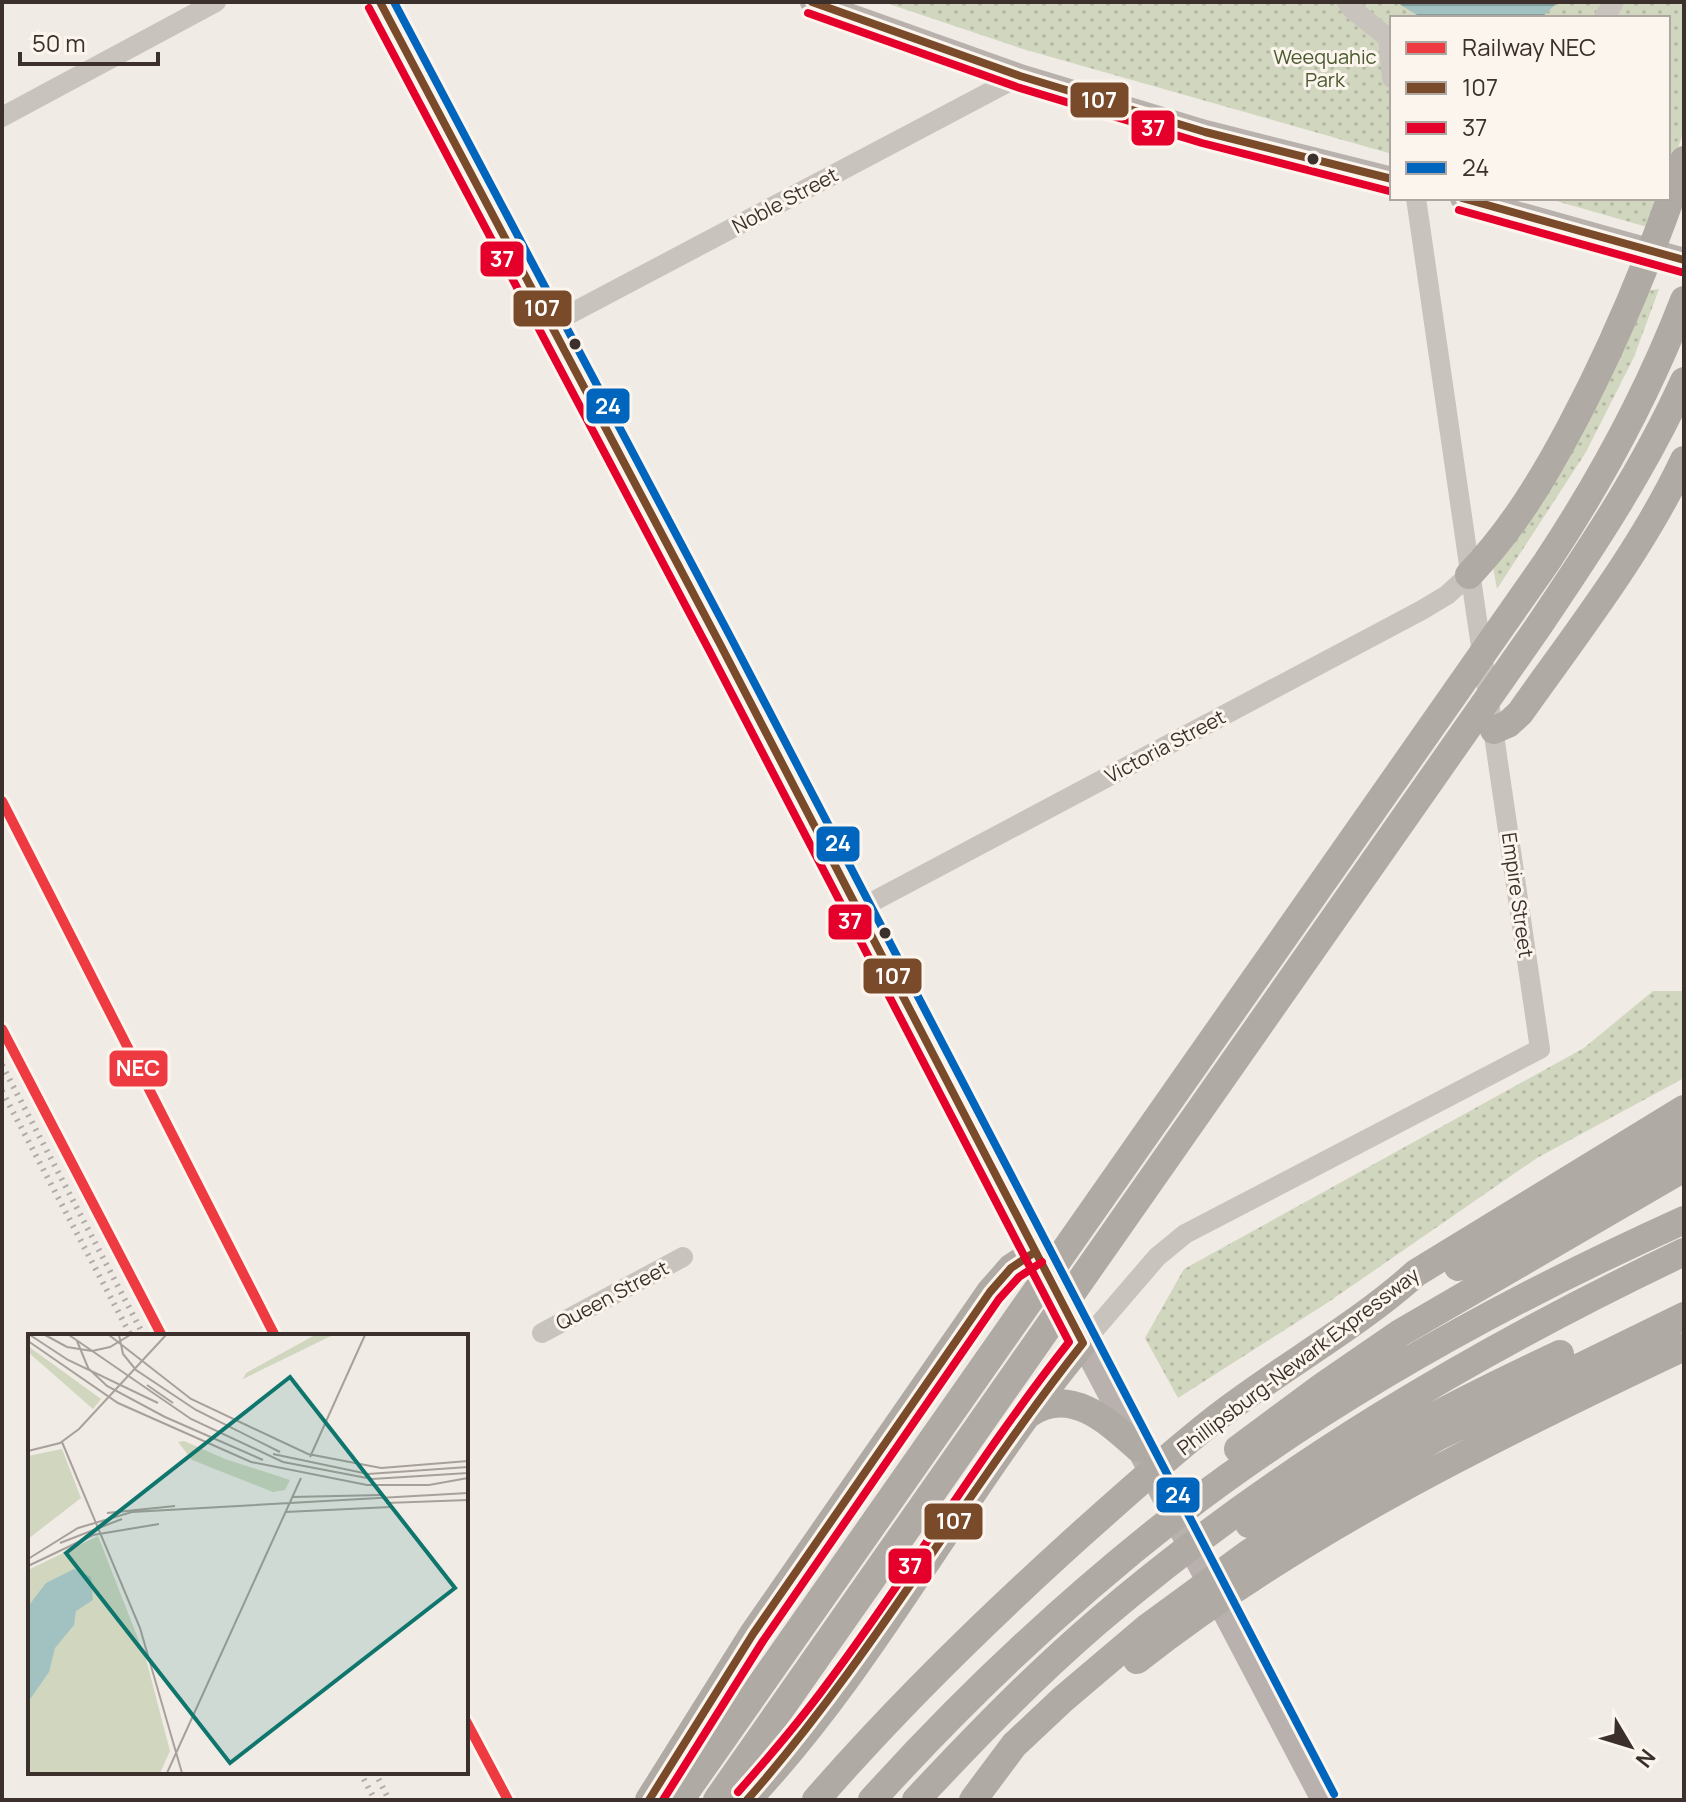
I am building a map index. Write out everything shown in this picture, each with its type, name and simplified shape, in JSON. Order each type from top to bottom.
[{"type":"highway","points":[[1469,575],[1507,532],[1541,480],[1592,385],[1629,304],[1684,160]]},
{"type":"highway","points":[[680,1800],[1517,605],[1603,473],[1640,403],[1681,309]]},
{"type":"highway","points":[[717,1800],[1520,654],[1611,519],[1646,458],[1684,381]]},
{"type":"highway","points":[[1494,730],[1508,724],[1520,713],[1621,571],[1655,516],[1684,460]]},
{"type":"highway","points":[[1511,1239],[1603,1185],[1684,1109]]},
{"type":"highway","points":[[872,1800],[1001,1666],[1236,1462],[1511,1239],[1684,1140]]},
{"type":"highway","points":[[1603,1185],[1684,1168]]},
{"type":"highway","points":[[1236,1462],[1550,1285],[1684,1219]]},
{"type":"highway","name":"Phillipsburg-Newark Expressway","points":[[816,1800],[896,1713],[992,1617],[1108,1510],[1216,1419],[1287,1366],[1387,1299],[1423,1287],[1511,1239]]},
{"type":"highway","points":[[649,1800],[753,1634],[999,1280],[1035,1252]]},
{"type":"highway","points":[[973,1800],[1014,1745],[1102,1664],[1192,1594],[1270,1527],[1414,1394],[1570,1307],[1675,1256]]},
{"type":"highway","points":[[1270,1527],[1420,1423],[1684,1296]]},
{"type":"highway","points":[[1270,1527],[1437,1437],[1684,1316]]},
{"type":"highway","points":[[747,1800],[828,1704],[1007,1444],[1083,1343]]},
{"type":"highway","points":[[916,1800],[997,1716],[1216,1547],[1452,1463],[1684,1347]]},
{"type":"highway","points":[[1029,1414],[1045,1404],[1072,1404],[1101,1417],[1138,1448]]},
{"type":"main road","points":[[380,2],[720,644],[1323,1800]]},
{"type":"main road","points":[[812,2],[1020,76],[1205,132],[1390,178]]},
{"type":"main road","points":[[1469,200],[1684,260]]},
{"type":"street","points":[[2,117],[216,2]]},
{"type":"street","points":[[1347,2],[1390,39]]},
{"type":"street","name":"Noble Street","points":[[549,325],[1020,76]]},
{"type":"street","name":"Empire Street","points":[[1083,1343],[1157,1257],[1185,1234],[1540,1049],[1416,200]]},
{"type":"street","name":"Victoria Street","points":[[857,910],[1422,610],[1447,595],[1469,575]]},
{"type":"street","name":"Queen Street","points":[[542,1333],[683,1257]]},
{"type":"green space","name":"Weequahic Park","points":[[883,2],[1684,2],[1684,130],[1670,172],[1670,16],[1390,16],[1390,153],[1023,49]]},
{"type":"green space","points":[[1553,200],[1659,200],[1647,227]]},
{"type":"green space","points":[[1659,289],[1634,357],[1586,452],[1497,589],[1493,567],[1646,291]]},
{"type":"green space","points":[[1653,991],[1684,991],[1684,1078],[1537,1158],[1327,1303],[1178,1398],[1145,1338],[1184,1269],[1584,1048]]},
{"type":"water","points":[[1396,2],[1558,2],[1543,16],[1419,16]]},
{"type":"railway","points":[[2,1065],[143,1334]]},
{"type":"railway","points":[[2,1091],[130,1334]]},
{"type":"railway","points":[[361,1774],[375,1800]]},
{"type":"railway","points":[[376,1774],[389,1800]]},
{"type":"rail line","name":"NEC","points":[[2,801],[274,1334]]},
{"type":"rail line","name":"NEC","points":[[2,1029],[161,1334]]},
{"type":"rail line","name":"NEC","points":[[468,1725],[508,1800]]},
{"type":"transit line","name":"107","points":[[380,2],[720,644],[1083,1343],[998,1457],[878,1632],[793,1745],[747,1800]]},
{"type":"transit line","name":"24","points":[[394,2],[731,638],[1334,1794]]},
{"type":"transit line","name":"107","points":[[812,2],[1020,76],[1205,132],[1390,178]]},
{"type":"transit line","name":"37","points":[[369,8],[709,650],[1069,1342],[1006,1426],[827,1684],[738,1792]]},
{"type":"transit line","name":"37","points":[[808,13],[1017,87],[1202,143],[1389,191]]},
{"type":"transit line","name":"107","points":[[1469,200],[1684,260]]},
{"type":"transit line","name":"37","points":[[1459,210],[1681,272]]},
{"type":"transit line","name":"107","points":[[649,1800],[753,1634],[990,1292],[1011,1268],[1035,1252]]},
{"type":"transit line","name":"37","points":[[663,1800],[763,1641],[999,1299],[1019,1277],[1042,1262]]}]
